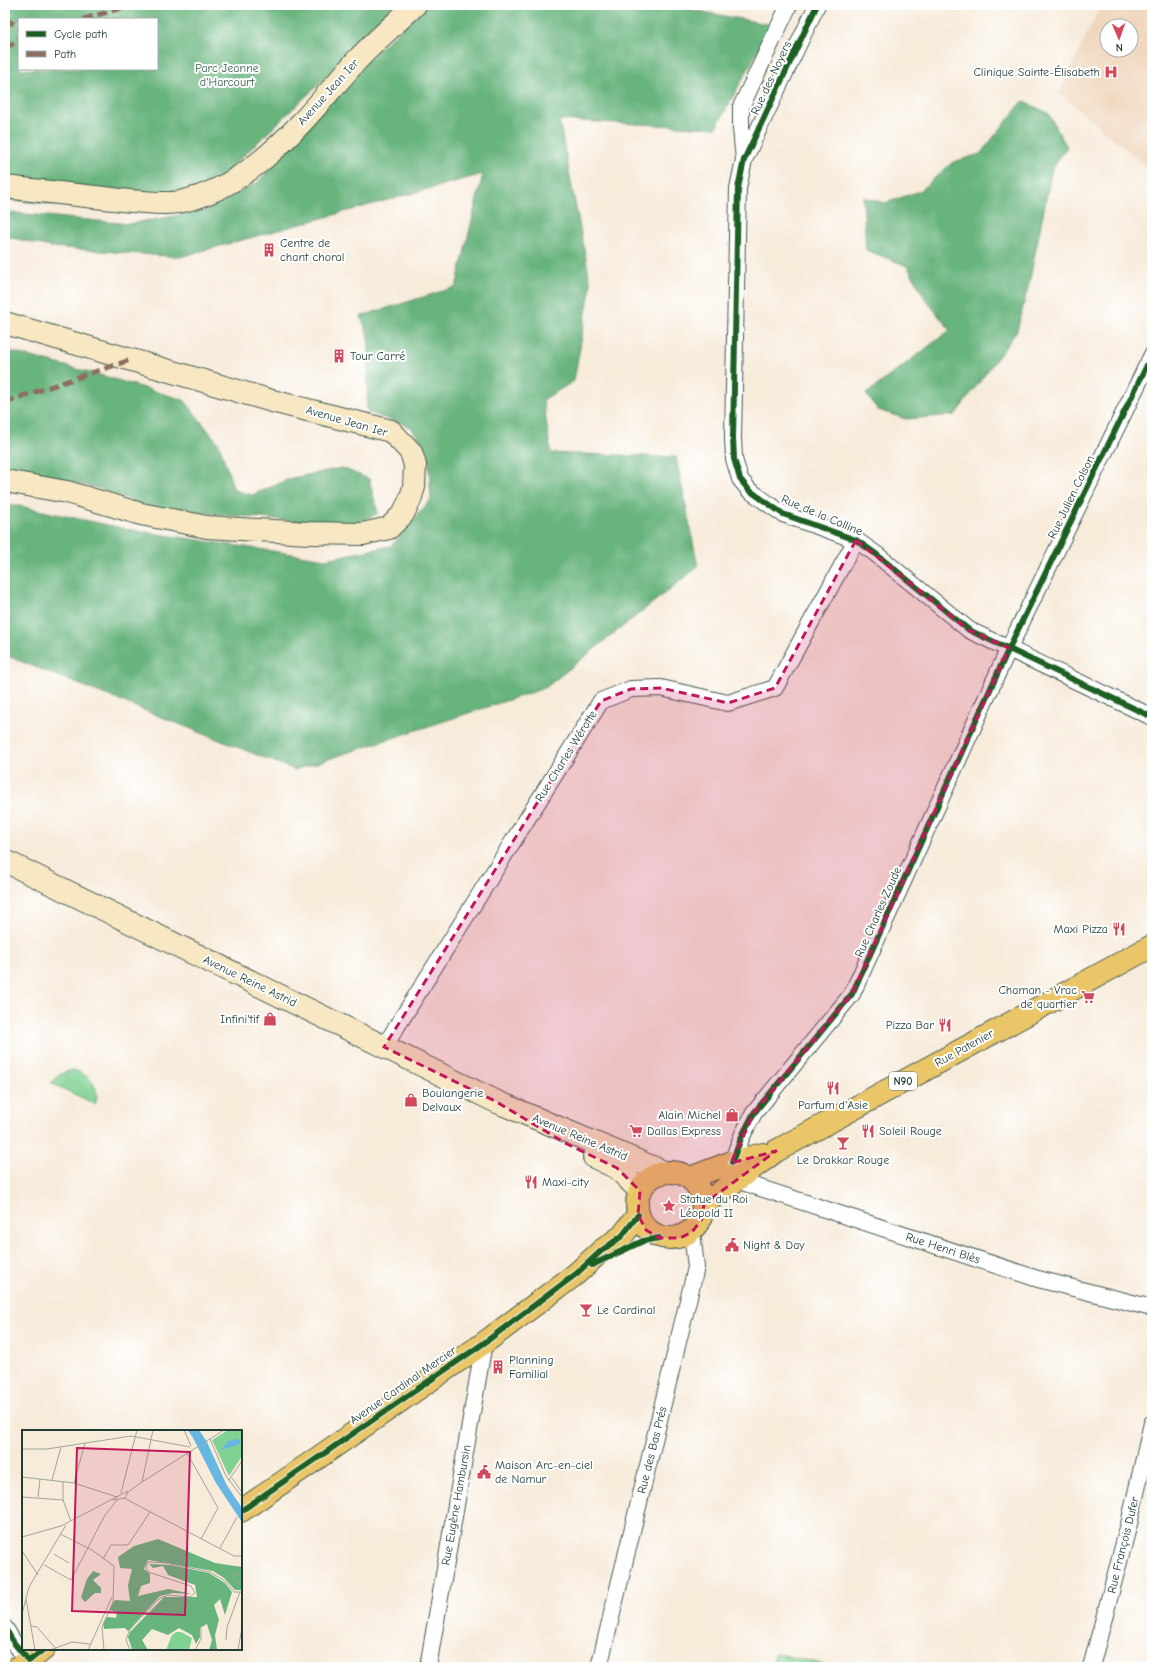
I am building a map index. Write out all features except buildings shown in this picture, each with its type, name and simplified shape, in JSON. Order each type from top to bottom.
[{"type":"main road","name":"Avenue Jean Ier","points":[[5,187],[129,201],[153,202],[178,202],[211,192],[240,177],[258,164],[298,126],[360,58],[415,5]]},
{"type":"main road","name":"Avenue Jean Ier","points":[[5,323],[272,400],[391,432],[411,452],[415,465],[414,487],[410,500],[403,514],[389,528],[363,534],[309,533],[207,527],[141,514],[66,492],[5,481]]},
{"type":"main road","name":"Avenue Reine Astrid","points":[[5,861],[495,1101],[664,1172]]},
{"type":"main road","name":"Rue Patenier","points":[[690,1178],[734,1171],[776,1151],[1152,946]]},
{"type":"main road","name":"Avenue Reine Astrid","points":[[495,1101],[567,1144],[617,1168],[640,1191]]},
{"type":"main road","name":"Rue Patenier","points":[[704,1204],[734,1171]]},
{"type":"main road","points":[[664,1172],[674,1172],[690,1178],[700,1190],[704,1204],[702,1219],[692,1232],[680,1238],[659,1238],[646,1230],[638,1215],[636,1204],[640,1191],[646,1181],[664,1172]]},
{"type":"main road","name":"Avenue Cardinal Mercier","points":[[242,1510],[484,1343],[576,1274],[601,1251],[622,1236],[638,1215]]},
{"type":"main road","name":"Avenue Cardinal Mercier","points":[[576,1274],[629,1246],[643,1241],[659,1238]]},
{"type":"street","points":[[744,160],[741,107],[789,5]]},
{"type":"street","name":"Rue des Noyers","points":[[744,160],[817,5]]},
{"type":"street","name":"Rue de la Colline","points":[[744,160],[738,188],[733,438],[734,459],[740,479],[749,490],[783,514],[856,540],[876,554],[969,630],[1152,717]]},
{"type":"street","name":"Rue Julien Colson","points":[[1009,648],[1152,356]]},
{"type":"street","name":"Rue Charles Wérotte","points":[[384,1047],[601,701],[631,689],[660,688],[728,703],[775,688],[856,540]]},
{"type":"street","name":"Rue Charles Zoude","points":[[734,1171],[742,1136],[754,1113],[852,994],[1009,648]]},
{"type":"street","name":"Rue Henri Blès","points":[[734,1171],[1038,1279],[1152,1308]]},
{"type":"street","name":"Rue des Bas Prés","points":[[599,1667],[696,1268],[692,1232]]},
{"type":"street","name":"Rue Eugène Hambursin","points":[[428,1667],[484,1343]]},
{"type":"street","name":"Rue François Dufer","points":[[1091,1667],[1129,1524],[1152,1423]]},
{"type":"street","points":[[5,1628],[14,1643],[29,1661]]},
{"type":"highlighted area","points":[[856,540],[969,630],[1009,648],[852,994],[754,1113],[731,1163],[776,1151],[704,1204],[702,1219],[692,1232],[680,1238],[659,1238],[646,1230],[638,1215],[640,1191],[617,1168],[567,1144],[495,1101],[384,1047],[601,701],[631,689],[661,688],[728,703],[775,688]]},
{"type":"shaded area","name":"Clinique Sainte-Élisabeth","points":[[1101,5],[1152,5],[1152,171],[1059,93]]},
{"type":"green space","name":"Parc Jeanne d'Harcourt","points":[[5,5],[393,5],[340,64],[217,181],[182,194],[129,201],[69,206],[5,200]]},
{"type":"green space","points":[[425,5],[689,5],[688,9],[772,25],[716,128],[559,120],[591,285],[574,381],[543,400],[551,453],[676,457],[698,567],[545,688],[295,770],[5,655],[5,503],[131,530],[326,559],[391,546],[431,499],[428,453],[411,427],[367,412],[369,338],[361,316],[456,287],[483,174],[180,257],[50,247],[5,236],[5,212],[129,224],[207,210],[258,182],[339,88]]},
{"type":"green space","points":[[1023,101],[1048,113],[1067,147],[1052,169],[1030,279],[1017,331],[955,415],[906,419],[878,410],[866,394],[950,330],[926,300],[907,266],[866,250],[863,197],[885,203],[920,191],[953,162],[980,154]]},
{"type":"green space","points":[[5,350],[107,377],[184,400],[219,444],[234,490],[252,495],[292,478],[342,468],[369,479],[378,513],[354,526],[156,509],[94,487],[5,470]]},
{"type":"green space","points":[[73,1070],[84,1074],[92,1082],[97,1092],[95,1104],[51,1083],[61,1074]]},
{"type":"green space","points":[[775,1653],[834,1667],[790,1667],[773,1663]]},
{"type":"marked path","points":[[87,18],[133,5]]},
{"type":"marked path","points":[[5,19],[18,26]]},
{"type":"marked path","points":[[5,48],[18,41]]},
{"type":"marked path","points":[[5,402],[130,360]]},
{"type":"cycle path","points":[[817,5],[744,160],[738,188],[733,438],[734,459],[740,479],[749,490],[783,514],[856,540],[876,554],[969,630],[1152,717]]},
{"type":"cycle path","points":[[732,1162],[742,1136],[754,1113],[852,994],[1009,648],[1152,355]]},
{"type":"cycle path","points":[[242,1510],[484,1343],[576,1274],[601,1251],[622,1236],[638,1215]]},
{"type":"cycle path","points":[[592,1265],[643,1241],[659,1238]]},
{"type":"cycle path","points":[[5,1628],[14,1643],[29,1661],[43,1650]]},
{"type":"place","name":"Clinique Sainte-Élisabeth","points":[[1111,72]]},
{"type":"place","name":"Centre de chant choral","points":[[269,250]]},
{"type":"place","name":"Tour Carré","points":[[339,356]]},
{"type":"place","name":"Maxi Pizza","points":[[1119,929]]},
{"type":"place","name":"Chaman - Vrac de quartier","points":[[1088,997]]},
{"type":"place","name":"Infini'tif","points":[[270,1019]]},
{"type":"place","name":"Pizza Bar","points":[[945,1025]]},
{"type":"place","name":"Parfum d'Asie","points":[[833,1088]]},
{"type":"place","name":"Boulangerie Delvaux","points":[[411,1100]]},
{"type":"place","name":"Alain Michel","points":[[732,1115]]},
{"type":"place","name":"Dallas Express","points":[[636,1131]]},
{"type":"place","name":"Soleil Rouge","points":[[868,1131]]},
{"type":"place","name":"Le Drakkar Rouge","points":[[843,1143]]},
{"type":"place","name":"Maxi-city","points":[[531,1182]]},
{"type":"place","name":"Statue du Roi Léopold II","points":[[669,1206]]},
{"type":"place","name":"Night & Day","points":[[732,1245]]},
{"type":"place","name":"Le Cardinal","points":[[586,1310]]},
{"type":"place","name":"Planning Familial","points":[[498,1367]]},
{"type":"place","name":"Maison Arc-en-ciel de Namur","points":[[484,1472]]}]
